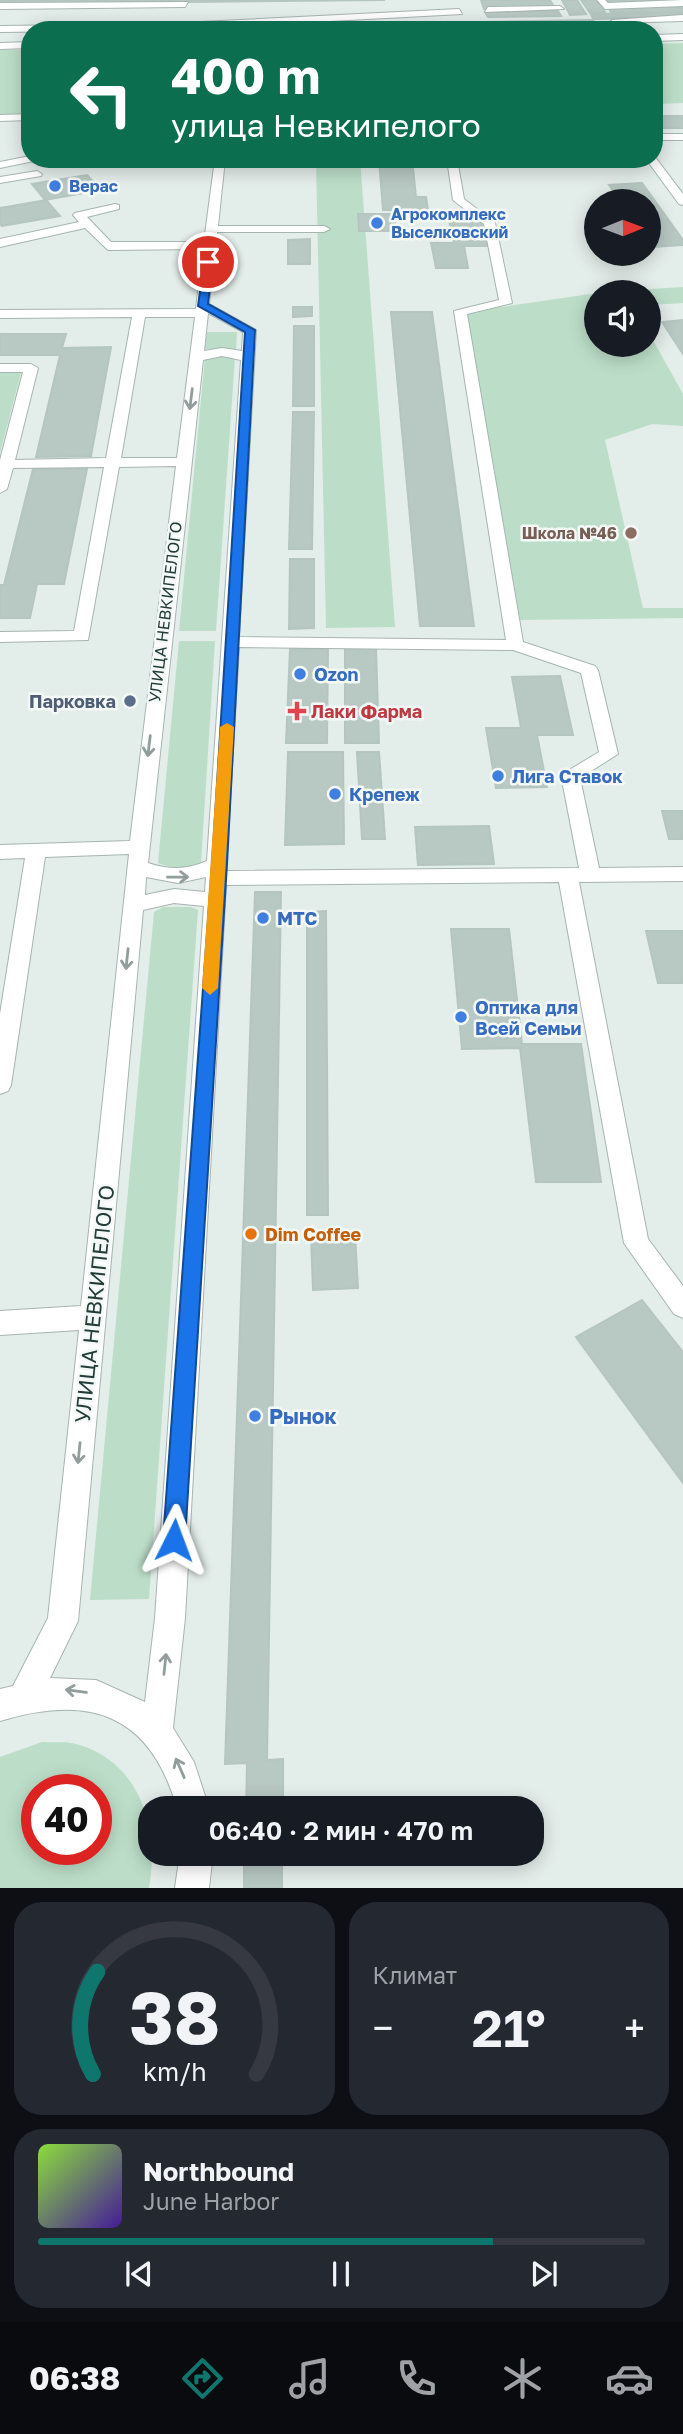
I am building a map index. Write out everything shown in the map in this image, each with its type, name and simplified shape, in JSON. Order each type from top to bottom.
[{"type":"street","points":[[461,17],[466,0]]},
{"type":"street","points":[[516,19],[565,18],[555,0]]},
{"type":"street","points":[[601,0],[605,5],[683,3]]},
{"type":"street","points":[[426,3],[461,17]]},
{"type":"street","points":[[0,6],[185,4]]},
{"type":"street","points":[[488,10],[560,9]]},
{"type":"street","points":[[333,21],[461,17]]},
{"type":"street","points":[[615,20],[683,18]]},
{"type":"street","points":[[0,29],[21,29]]},
{"type":"street","points":[[663,38],[683,37]]},
{"type":"street","points":[[0,46],[21,45]]},
{"type":"street","points":[[0,118],[21,117]]},
{"type":"street","points":[[663,137],[683,137]]},
{"type":"street","points":[[0,164],[21,160]]},
{"type":"street","name":"УЛИЦА НЕВКИПЕЛОГО","points":[[13,1700],[63,1621],[137,857],[219,168]]},
{"type":"street","points":[[454,168],[459,200],[489,223],[506,303],[460,311],[515,645]]},
{"type":"street","points":[[658,168],[683,202]]},
{"type":"street","points":[[0,180],[37,174]]},
{"type":"street","points":[[115,207],[79,215],[108,246],[210,245]]},
{"type":"street","points":[[0,243],[86,224]]},
{"type":"street","points":[[212,229],[324,229]]},
{"type":"street","points":[[0,314],[139,313],[202,309],[250,330],[218,881],[185,1344],[170,1618],[158,1731]]},
{"type":"street","points":[[0,637],[82,635],[139,313]]},
{"type":"street","points":[[196,358],[211,351],[230,351],[248,358]]},
{"type":"street","points":[[0,369],[31,368],[0,489]]},
{"type":"street","points":[[6,464],[183,462]]},
{"type":"street","points":[[232,642],[515,645],[589,670],[609,754],[570,775],[579,875],[636,1243],[683,1306]]},
{"type":"street","points":[[0,1085],[36,851]]},
{"type":"street","points":[[0,852],[36,851],[137,857],[165,877],[193,877],[218,881],[683,874]]},
{"type":"street","points":[[132,906],[162,895],[192,894],[218,881]]},
{"type":"street","points":[[0,1322],[93,1317]]},
{"type":"street","points":[[13,1700],[61,1689],[97,1694],[129,1708],[158,1731],[176,1759],[189,1796]]},
{"type":"street","points":[[192,1888],[195,1866]]},
{"type":"green space","points":[[683,43],[683,103],[663,104],[663,44]]},
{"type":"green space","points":[[0,50],[21,50],[21,117],[0,117]]},
{"type":"green space","points":[[316,168],[361,168],[395,627],[326,628]]},
{"type":"green space","points":[[683,287],[683,303],[661,304],[661,288]]},
{"type":"green space","points":[[584,295],[584,357],[661,357],[661,355],[683,394],[683,426],[652,424],[605,440],[643,608],[683,608],[683,618],[520,620],[467,312]]},
{"type":"green space","points":[[207,332],[237,332],[236,349],[205,349]]},
{"type":"green space","points":[[211,354],[235,357],[216,631],[179,631],[205,357]]},
{"type":"green space","points":[[0,373],[21,373],[0,453]]},
{"type":"green space","points":[[179,641],[215,641],[201,863],[180,868],[158,863]]},
{"type":"green space","points":[[163,907],[191,907],[198,910],[149,1599],[90,1600],[154,912]]},
{"type":"green space","points":[[42,1742],[71,1743],[101,1755],[119,1768],[138,1796],[138,1866],[151,1866],[149,1888],[0,1888],[0,1757]]},
{"type":"building","points":[[0,0],[385,0],[0,4]]},
{"type":"building","points":[[481,0],[550,0],[554,7],[484,9]]},
{"type":"building","points":[[562,0],[577,0],[586,14],[570,15]]},
{"type":"building","points":[[581,0],[597,0],[605,12],[590,13]]},
{"type":"building","points":[[606,0],[683,0],[683,1],[609,4]]},
{"type":"building","points":[[683,7],[683,12],[611,13],[609,8]]},
{"type":"building","points":[[558,11],[561,16],[488,17],[485,12]]},
{"type":"building","points":[[683,13],[683,17],[593,19],[591,14]]},
{"type":"building","points":[[663,116],[683,116],[683,128],[663,128]]},
{"type":"building","points":[[380,168],[413,168],[416,197],[426,197],[428,210],[383,210]]},
{"type":"building","points":[[87,175],[101,190],[45,200],[32,184]]},
{"type":"building","points":[[642,183],[646,189],[612,189],[609,185]]},
{"type":"building","points":[[46,200],[60,216],[2,226],[0,224],[0,208]]},
{"type":"building","points":[[662,211],[683,240],[683,245],[662,246]]},
{"type":"building","name":"Агрокомплекс Выселковский","points":[[358,214],[393,214],[396,231],[359,231]]},
{"type":"building","points":[[449,221],[481,221],[487,246],[464,246],[468,268],[436,268],[431,243],[454,243]]},
{"type":"building","points":[[310,239],[310,264],[288,264],[288,240]]},
{"type":"building","points":[[293,307],[312,307],[312,316],[293,317]]},
{"type":"building","points":[[391,312],[432,312],[474,626],[420,626]]},
{"type":"building","points":[[683,320],[683,354],[662,322]]},
{"type":"building","points":[[294,326],[314,326],[314,406],[293,406]]},
{"type":"building","points":[[0,334],[66,334],[62,348],[111,347],[91,456],[36,457],[60,355],[0,355]]},
{"type":"building","points":[[293,412],[314,412],[312,549],[289,549]]},
{"type":"building","points":[[33,469],[87,469],[64,584],[37,584],[30,618],[0,618],[0,585],[4,585]]},
{"type":"building","points":[[290,559],[314,559],[314,628],[289,629]]},
{"type":"building","points":[[345,648],[376,648],[379,743],[345,743]]},
{"type":"building","points":[[290,649],[328,649],[327,743],[286,743]]},
{"type":"building","points":[[560,676],[573,735],[537,735],[547,787],[496,788],[486,728],[521,728],[512,677]]},
{"type":"building","points":[[288,752],[343,752],[344,844],[285,845]]},
{"type":"building","points":[[357,752],[379,752],[385,839],[362,839]]},
{"type":"building","points":[[662,811],[683,811],[683,839],[669,839]]},
{"type":"building","points":[[489,826],[494,864],[418,865],[415,827]]},
{"type":"building","name":"Рынок","points":[[255,892],[281,892],[267,1760],[283,1759],[283,1796],[246,1796],[247,1763],[225,1764]]},
{"type":"building","points":[[326,911],[328,1215],[307,1215],[307,912]]},
{"type":"building","points":[[451,929],[509,929],[522,1044],[581,1044],[601,1182],[536,1182],[520,1048],[462,1049]]},
{"type":"building","points":[[646,931],[683,931],[683,983],[658,983]]},
{"type":"building","points":[[355,1235],[358,1288],[313,1290],[311,1237]]},
{"type":"building","points":[[642,1300],[683,1352],[683,1483],[576,1337]]},
{"type":"building","points":[[244,1866],[282,1866],[282,1888],[244,1888]]},
{"type":"slow traffic","points":[[210,988],[227,727]]},
{"type":"place","name":"Верас","points":[[55,186]]},
{"type":"place","name":"Агрокомплекс Выселковский","points":[[377,223]]},
{"type":"place","name":"Школа №46","points":[[631,533]]},
{"type":"place","name":"Ozon","points":[[300,674]]},
{"type":"place","name":"Парковка","points":[[130,701]]},
{"type":"place","name":"Лаки Фарма","points":[[297,711]]},
{"type":"place","name":"Лига Ставок","points":[[498,776]]},
{"type":"place","name":"Крепеж","points":[[335,794]]},
{"type":"place","name":"МТС","points":[[263,918]]},
{"type":"place","name":"Оптика для Всей Семьи","points":[[461,1017]]},
{"type":"place","name":"Dim Coffee","points":[[251,1234]]},
{"type":"place","name":"Рынок","points":[[255,1416]]},
{"type":"route","points":[[174,1540],[184,1358],[219,864],[250,330],[203,306],[208,262]]}]
